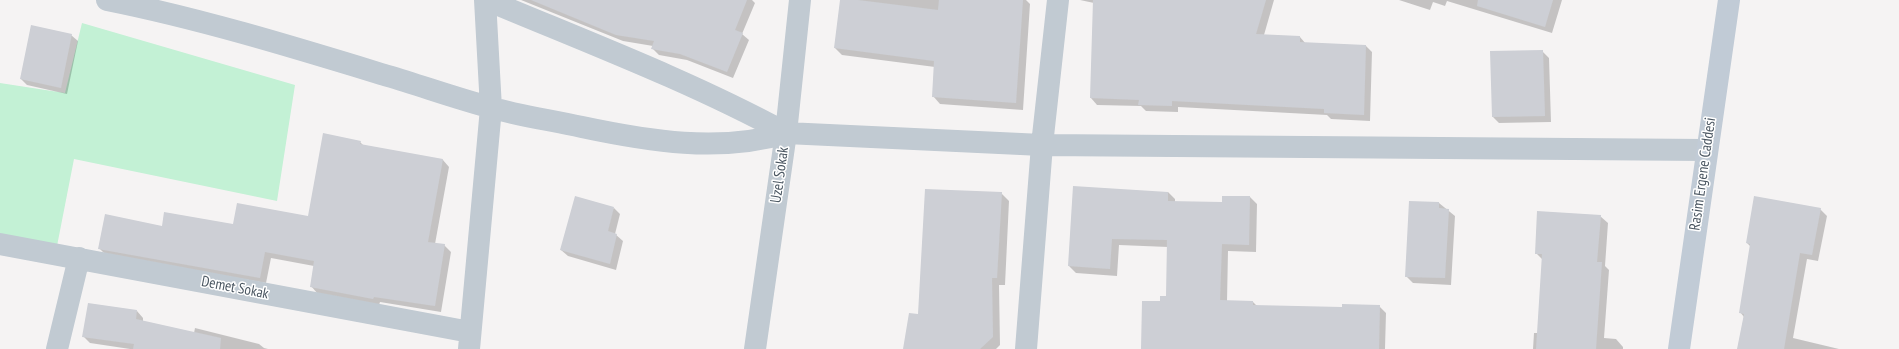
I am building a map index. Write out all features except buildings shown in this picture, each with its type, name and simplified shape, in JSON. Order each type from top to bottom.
[{"type":"main road","name":"Rasim Ergene Caddesi","points":[[1679,349],[1728,0]]},
{"type":"street","points":[[107,0],[264,40],[491,108],[617,134],[660,140],[704,144],[743,142],[769,138],[786,133],[1042,145],[1706,150]]},
{"type":"street","points":[[470,340],[491,108],[486,0],[684,83],[747,111],[786,133]]},
{"type":"street","name":"Uzel Sokak","points":[[755,349],[786,133],[800,0]]},
{"type":"street","points":[[1026,349],[1042,145],[1058,0]]},
{"type":"street","name":"Demet Sokak","points":[[0,244],[79,258],[470,340]]},
{"type":"street","points":[[57,349],[79,258]]},
{"type":"green space","points":[[82,23],[295,85],[277,201],[74,159],[57,246],[0,234],[0,83],[65,93]]}]
